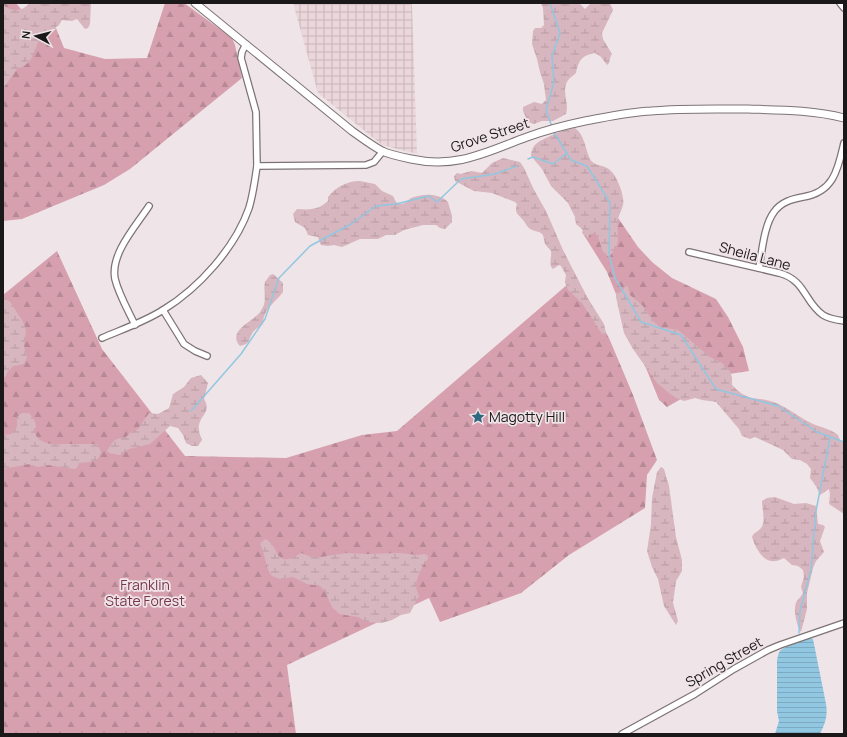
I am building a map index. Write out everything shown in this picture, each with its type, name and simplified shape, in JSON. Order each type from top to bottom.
[{"type":"main road","name":"Grove Street","points":[[195,3],[369,144],[383,151],[420,162],[447,163],[468,158],[552,129],[584,121],[634,112],[685,109],[804,111],[844,118]]},
{"type":"street","points":[[840,3],[844,8]]},
{"type":"street","points":[[102,338],[163,310],[206,274],[235,238],[249,209],[257,166],[256,112],[241,58],[246,44]]},
{"type":"street","points":[[759,268],[768,224],[774,213],[780,206],[788,201],[814,195],[827,186],[836,172],[844,143]]},
{"type":"street","points":[[257,166],[366,165],[374,162],[383,151]]},
{"type":"street","points":[[135,324],[117,285],[115,266],[119,252],[149,206]]},
{"type":"street","name":"Sheila Lane","points":[[690,252],[759,268],[792,278],[800,286],[819,312],[829,318],[844,322]]},
{"type":"street","points":[[163,310],[184,344],[207,356]]},
{"type":"street","name":"Spring Street","points":[[622,734],[695,694],[734,669],[768,650],[844,623]]},
{"type":"shaded area","points":[[293,3],[410,3],[412,5],[417,154],[382,145],[318,93]]},
{"type":"green space","points":[[3,3],[16,3],[29,19],[54,23],[64,48],[105,59],[147,58],[165,3],[184,3],[232,38],[235,45],[242,78],[130,169],[104,185],[22,219],[3,221]]},
{"type":"green space","points":[[30,3],[91,3],[90,24],[88,28],[85,29],[77,19],[72,21],[62,20],[59,25],[40,38],[30,61],[17,69],[3,89],[3,5],[10,9],[17,10],[24,8]]},
{"type":"green space","points":[[541,3],[579,3],[585,9],[591,3],[610,3],[613,10],[602,33],[603,39],[612,54],[607,65],[601,57],[595,53],[581,59],[576,73],[566,83],[566,114],[553,121],[542,121],[534,124],[528,122],[523,111],[523,107],[534,102],[542,104],[546,100],[544,84],[532,44],[533,31],[535,28],[541,28],[544,25],[543,8]]},
{"type":"green space","points":[[575,128],[583,138],[588,155],[592,162],[608,168],[613,173],[622,192],[623,205],[618,219],[618,239],[616,247],[609,257],[602,249],[599,239],[595,233],[590,234],[588,238],[584,235],[582,229],[576,224],[575,217],[568,203],[551,186],[542,169],[531,156],[533,148],[540,141],[559,132]]},
{"type":"green space","points":[[503,158],[520,162],[524,168],[587,297],[604,324],[606,333],[602,334],[582,303],[568,290],[565,282],[566,275],[561,266],[559,265],[553,269],[550,263],[551,251],[545,244],[543,235],[527,226],[517,213],[517,204],[492,193],[474,191],[455,181],[454,176],[457,173],[461,174],[471,171],[482,173],[492,163]]},
{"type":"green space","points":[[360,181],[375,184],[382,191],[393,196],[396,202],[400,204],[421,195],[436,195],[448,202],[452,222],[445,229],[436,225],[423,225],[404,230],[395,235],[386,235],[378,239],[360,239],[342,247],[334,245],[321,245],[318,237],[308,235],[305,228],[295,222],[293,214],[297,209],[317,208],[328,201],[328,197],[338,188],[346,183]]},
{"type":"green space","points":[[602,213],[616,215],[638,247],[652,262],[672,278],[716,299],[728,317],[743,347],[749,371],[723,375],[667,407],[659,400],[607,272],[582,232]]},
{"type":"green space","name":"Franklin State Forest","points":[[57,251],[102,349],[185,456],[286,458],[362,435],[397,431],[575,278],[573,271],[609,338],[633,395],[657,460],[647,475],[645,508],[569,555],[521,593],[440,622],[429,598],[287,665],[296,734],[3,734],[3,295]]},
{"type":"green space","points":[[273,274],[283,283],[283,292],[267,310],[263,324],[254,331],[248,343],[240,346],[236,337],[237,333],[258,315],[263,307],[265,301],[265,282],[270,275]]},
{"type":"green space","points":[[626,286],[628,287],[630,295],[642,305],[654,322],[660,327],[678,330],[710,357],[722,363],[730,371],[732,385],[738,391],[749,397],[776,403],[809,422],[838,435],[840,440],[844,442],[844,514],[829,504],[829,489],[820,495],[810,478],[811,469],[807,464],[800,460],[792,459],[783,450],[755,437],[750,439],[742,436],[739,429],[716,402],[695,398],[684,401],[674,397],[657,383],[633,349],[624,333],[616,293],[621,292]]},
{"type":"green space","points":[[3,295],[11,303],[25,325],[26,331],[24,346],[27,357],[24,364],[13,366],[3,378]]},
{"type":"green space","points":[[201,375],[208,383],[204,399],[207,408],[199,425],[199,432],[202,440],[198,446],[192,446],[186,443],[178,428],[170,426],[150,444],[129,449],[120,455],[109,453],[107,451],[112,443],[118,438],[125,438],[130,433],[138,429],[149,413],[158,414],[169,408],[173,394],[184,387],[191,378]]},
{"type":"green space","points":[[22,413],[29,413],[35,421],[36,436],[39,439],[56,445],[97,444],[101,452],[98,459],[90,462],[79,463],[77,468],[74,469],[48,465],[38,467],[29,464],[3,469],[3,435],[11,434],[17,427],[17,417]]},
{"type":"green space","points":[[661,467],[664,469],[669,486],[676,537],[682,560],[682,571],[676,581],[673,603],[678,621],[676,625],[664,606],[658,579],[647,551],[651,524],[652,498],[657,472]]},
{"type":"green space","points":[[775,497],[794,504],[806,503],[816,506],[818,524],[825,527],[820,541],[824,552],[816,561],[813,568],[807,593],[807,609],[801,632],[797,623],[795,606],[803,593],[801,587],[804,577],[803,570],[798,566],[792,565],[784,558],[776,561],[767,560],[757,550],[752,537],[760,529],[764,519],[762,501],[767,498]]},
{"type":"green space","points":[[265,539],[270,542],[281,558],[285,559],[292,558],[301,553],[311,557],[321,557],[346,553],[400,553],[417,555],[425,554],[428,556],[428,559],[418,575],[416,586],[419,596],[410,613],[382,623],[367,622],[358,617],[339,614],[332,607],[325,591],[320,586],[307,584],[293,577],[280,579],[272,576],[269,572],[260,544]]},
{"type":"water","points":[[810,638],[813,639],[826,704],[827,712],[825,723],[820,734],[775,734],[779,721],[777,711],[777,660],[779,653],[786,647]]},
{"type":"waterway","points":[[550,3],[560,33],[552,56],[554,82],[546,110],[552,127]]},
{"type":"waterway","points":[[553,131],[571,160],[587,166],[610,203],[609,254],[615,278],[641,322],[681,335],[716,389],[778,406],[817,432],[844,442]]},
{"type":"waterway","points":[[528,159],[533,157],[553,164],[567,153]]},
{"type":"waterway","points":[[191,411],[241,354],[265,319],[279,278],[310,246],[351,224],[376,206],[396,204],[429,196],[437,202],[461,179],[495,174],[517,166]]},
{"type":"waterway","points":[[799,633],[800,611],[811,570],[816,511],[830,438]]},
{"type":"place","name":"Magotty Hill","points":[[478,417]]}]
